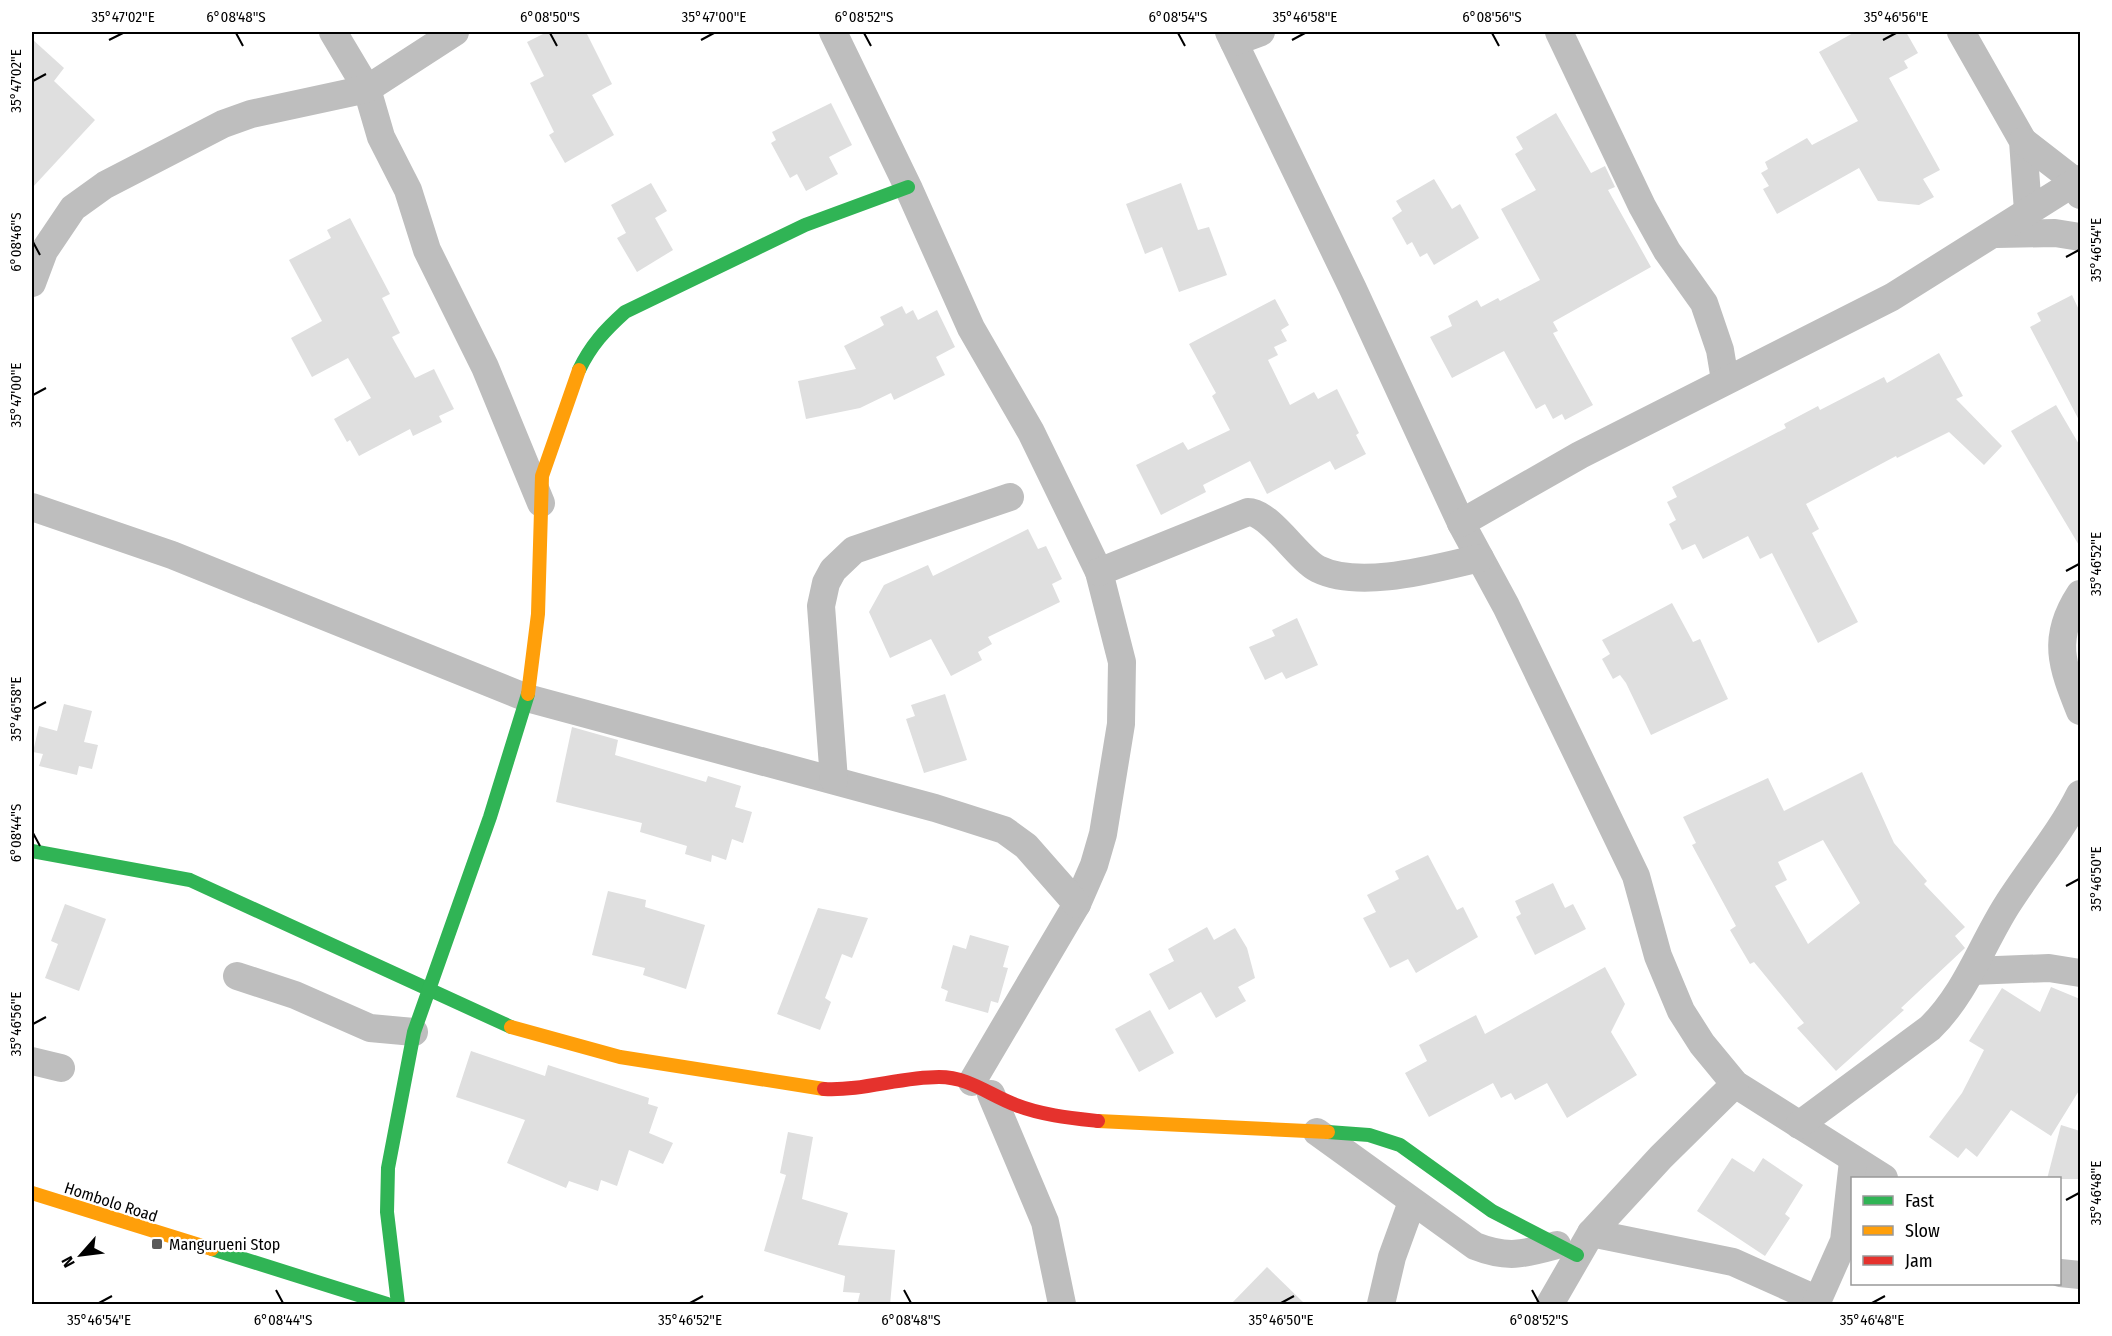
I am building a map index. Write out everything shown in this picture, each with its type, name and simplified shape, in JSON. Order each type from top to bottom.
[{"type":"street","points":[[333,32],[367,89],[381,137],[408,190],[427,250],[485,367],[541,503]]},
{"type":"street","points":[[32,283],[44,251],[73,208],[105,185],[223,124],[251,114],[367,89],[455,32]]},
{"type":"street","points":[[833,32],[908,187],[971,328],[1031,432],[1099,572],[1122,662],[1121,724],[1103,834],[1077,904],[982,1088]]},
{"type":"street","points":[[1261,32],[1231,37],[1461,523],[1636,876],[1658,956],[1681,1011],[1702,1044],[1735,1084],[1881,1177]]},
{"type":"street","points":[[1559,32],[1642,206],[1667,251],[1704,303],[1720,350],[1725,380]]},
{"type":"street","points":[[1461,523],[1580,456],[1725,380],[1892,297],[1996,234],[2028,210],[2079,185],[2023,141],[1961,32]]},
{"type":"street","points":[[2023,141],[2028,210]]},
{"type":"street","points":[[398,1305],[387,1212],[388,1168],[414,1032],[490,817],[527,698],[538,614],[542,476],[578,372],[589,349],[603,331],[625,312],[805,225],[908,187]]},
{"type":"street","points":[[1996,234],[2055,233],[2080,237]]},
{"type":"street","points":[[834,780],[821,606],[826,583],[833,570],[854,550],[1010,497]]},
{"type":"street","points":[[32,507],[172,555],[527,698],[834,780],[1004,830],[1026,846],[1077,904]]},
{"type":"street","points":[[1099,572],[1248,512],[1261,517],[1317,568],[1337,576],[1392,575],[1480,558]]},
{"type":"street","points":[[2080,594],[2070,610],[2060,648],[2063,668],[2080,711]]},
{"type":"street","points":[[1799,1125],[1930,1028],[1946,1012],[1972,971],[2007,904],[2065,825],[2080,794]]},
{"type":"street","points":[[32,850],[190,880],[517,1030],[620,1057],[813,1089],[845,1090],[939,1077],[982,1088],[1018,1106],[1065,1118],[1119,1123],[1248,1126],[1369,1135],[1400,1145],[1491,1211],[1575,1245],[1733,1263],[1817,1302],[1844,1241],[1851,1179]]},
{"type":"street","points":[[1972,971],[2049,968],[2080,973]]},
{"type":"street","points":[[237,976],[295,995],[370,1028],[414,1032]]},
{"type":"street","points":[[32,1061],[61,1068]]},
{"type":"street","points":[[1550,1305],[1575,1245],[1735,1084]]},
{"type":"street","points":[[982,1088],[1045,1222],[1062,1305]]},
{"type":"street","points":[[1317,1132],[1474,1246],[1489,1252],[1521,1255],[1575,1245]]},
{"type":"street","points":[[1851,1177],[1853,1161]]},
{"type":"street","name":"Hombolo Road","points":[[32,1193],[387,1305]]},
{"type":"street","points":[[1381,1305],[1392,1257],[1412,1202]]},
{"type":"street","points":[[2061,1273],[2080,1275]]},
{"type":"building","points":[[547,32],[586,32],[612,84],[592,95],[614,135],[565,163],[549,135],[554,132],[530,83],[544,76],[527,42]]},
{"type":"building","points":[[1855,32],[1906,32],[1918,53],[1904,61],[1908,68],[1889,78],[1940,170],[1923,179],[1934,197],[1919,205],[1878,201],[1859,168],[1777,214],[1763,189],[1769,186],[1761,173],[1768,169],[1765,162],[1807,138],[1812,145],[1858,121],[1819,52]]},
{"type":"building","points":[[32,39],[64,68],[54,81],[95,120],[32,188]]},
{"type":"building","points":[[831,103],[852,145],[829,157],[838,174],[806,191],[797,174],[790,178],[771,143],[776,140],[772,132]]},
{"type":"building","points":[[1556,113],[1591,173],[1605,166],[1615,187],[1608,190],[1651,267],[1553,322],[1558,331],[1553,333],[1593,405],[1565,420],[1562,414],[1553,419],[1545,404],[1536,409],[1504,351],[1452,378],[1430,337],[1452,326],[1448,316],[1477,300],[1481,307],[1498,298],[1500,301],[1540,280],[1501,209],[1536,190],[1515,154],[1523,149],[1516,137]]},
{"type":"building","points":[[1434,179],[1452,209],[1460,204],[1479,238],[1434,265],[1427,253],[1420,257],[1412,242],[1407,245],[1392,218],[1402,211],[1396,201]]},
{"type":"building","points":[[651,183],[667,211],[655,218],[673,250],[637,272],[617,238],[626,233],[611,205]]},
{"type":"building","points":[[1181,183],[1198,230],[1209,227],[1227,275],[1179,292],[1162,247],[1145,254],[1126,204]]},
{"type":"building","points":[[350,218],[390,294],[382,298],[400,333],[392,337],[415,378],[434,369],[454,409],[439,416],[442,422],[413,436],[410,429],[359,456],[350,440],[347,442],[334,419],[371,398],[348,358],[312,377],[291,338],[322,321],[289,260],[331,238],[327,230]]},
{"type":"building","points":[[2072,295],[2080,312],[2080,422],[2030,327],[2041,321],[2037,313]]},
{"type":"building","points":[[1275,299],[1289,325],[1281,330],[1287,341],[1274,347],[1278,355],[1268,360],[1290,405],[1314,392],[1318,399],[1337,389],[1359,433],[1356,435],[1366,454],[1335,470],[1330,461],[1267,494],[1250,461],[1203,485],[1206,492],[1161,515],[1136,465],[1183,442],[1188,450],[1230,430],[1212,396],[1216,393],[1189,344]]},
{"type":"building","points":[[902,306],[906,314],[913,310],[918,320],[937,310],[955,347],[936,357],[945,375],[894,400],[891,393],[860,408],[806,419],[798,381],[856,369],[844,346],[884,325],[880,317]]},
{"type":"building","points":[[1939,353],[1963,396],[1956,399],[2002,446],[1984,465],[1949,432],[1897,458],[1896,456],[1806,504],[1819,529],[1812,533],[1858,622],[1818,643],[1772,553],[1760,559],[1748,536],[1703,559],[1695,544],[1682,550],[1669,524],[1676,520],[1667,502],[1677,497],[1672,487],[1786,428],[1784,424],[1818,406],[1820,410],[1884,377],[1887,383]]},
{"type":"building","points":[[2056,405],[2080,446],[2080,547],[2011,431]]},
{"type":"building","points":[[1028,529],[1038,549],[1046,546],[1062,579],[1052,584],[1060,602],[988,637],[992,644],[978,652],[982,660],[951,676],[931,639],[890,658],[869,612],[884,585],[928,565],[933,576]]},
{"type":"building","points":[[1672,603],[1693,642],[1700,639],[1728,699],[1651,735],[1626,683],[1620,675],[1613,679],[1602,659],[1610,654],[1602,640]]},
{"type":"building","points":[[1297,618],[1318,665],[1286,679],[1282,672],[1265,680],[1249,647],[1275,636],[1272,630]]},
{"type":"building","points":[[945,694],[967,760],[924,773],[906,719],[915,716],[911,705]]},
{"type":"building","points":[[64,704],[92,711],[84,742],[98,745],[92,769],[79,766],[77,775],[39,766],[43,754],[33,752],[39,726],[57,731]]},
{"type":"building","points":[[572,727],[618,740],[615,755],[706,782],[708,776],[741,786],[735,807],[752,812],[743,843],[732,839],[726,860],[712,855],[711,862],[685,854],[687,846],[640,832],[642,823],[556,802]]},
{"type":"building","points":[[1862,772],[1894,843],[1927,881],[1924,884],[1965,927],[1955,936],[1965,948],[1901,1008],[1904,1010],[1836,1071],[1797,1028],[1804,1023],[1754,962],[1750,964],[1730,930],[1736,926],[1692,845],[1696,843],[1683,817],[1768,778],[1784,811]],"holes":[[[1823,840],[1860,903],[1808,944],[1775,886],[1787,880],[1778,862]]]},
{"type":"building","points":[[1428,855],[1457,910],[1463,907],[1478,937],[1416,973],[1408,959],[1390,968],[1363,918],[1376,912],[1367,895],[1399,879],[1395,871]]},
{"type":"building","points":[[1553,883],[1565,908],[1573,904],[1586,929],[1535,955],[1516,917],[1521,914],[1515,901]]},
{"type":"building","points":[[608,891],[646,900],[645,907],[705,925],[686,989],[643,975],[645,968],[592,955]]},
{"type":"building","points":[[65,904],[106,919],[79,991],[45,978],[58,944],[51,941]]},
{"type":"building","points":[[818,908],[868,918],[852,958],[842,954],[825,998],[831,1002],[820,1030],[777,1014]]},
{"type":"building","points":[[1207,927],[1214,940],[1235,928],[1247,948],[1255,978],[1238,987],[1246,1001],[1216,1018],[1201,992],[1169,1010],[1149,974],[1174,961],[1168,949]]},
{"type":"building","points":[[970,935],[1009,946],[1003,967],[1008,968],[998,1003],[991,1001],[988,1013],[945,1001],[948,991],[941,988],[953,945],[966,949]]},
{"type":"building","points":[[1605,967],[1625,1004],[1611,1032],[1637,1075],[1567,1118],[1547,1083],[1515,1100],[1511,1093],[1501,1098],[1493,1083],[1429,1117],[1405,1073],[1427,1061],[1419,1045],[1476,1015],[1485,1034]]},
{"type":"building","points":[[2051,987],[2080,999],[2080,1089],[2051,1136],[2011,1110],[1977,1157],[1966,1148],[1958,1158],[1929,1137],[1962,1093],[1984,1050],[1969,1041],[2002,988],[2040,1012]]},
{"type":"building","points":[[1150,1010],[1174,1053],[1139,1072],[1115,1029]]},
{"type":"building","points":[[471,1051],[545,1076],[548,1065],[649,1098],[648,1104],[658,1107],[649,1133],[673,1143],[663,1164],[629,1150],[617,1186],[601,1180],[598,1191],[569,1181],[566,1188],[507,1163],[525,1120],[456,1097]]},
{"type":"building","points":[[2061,1125],[2080,1131],[2080,1179],[2048,1177]]},
{"type":"building","points":[[788,1132],[813,1137],[802,1199],[848,1213],[838,1245],[895,1250],[890,1305],[857,1305],[860,1293],[843,1292],[845,1276],[764,1251],[786,1175],[780,1173]]},
{"type":"building","points":[[1732,1158],[1754,1172],[1763,1158],[1803,1185],[1785,1214],[1790,1218],[1765,1256],[1697,1211]]},
{"type":"building","points":[[1267,1267],[1306,1305],[1230,1305]]},
{"type":"traffic: fast","points":[[579,370],[599,338],[625,312],[805,225],[908,187]]},
{"type":"traffic: fast","points":[[398,1304],[387,1212],[388,1168],[414,1032],[490,817],[528,694]]},
{"type":"traffic: fast","points":[[32,851],[190,880],[511,1027]]},
{"type":"traffic: fast","points":[[1328,1132],[1369,1135],[1400,1145],[1492,1211],[1577,1255]]},
{"type":"traffic: fast","points":[[212,1249],[387,1304]]},
{"type":"traffic: slow","points":[[528,694],[538,614],[542,476],[579,370]]},
{"type":"traffic: slow","points":[[511,1027],[620,1057],[824,1089]]},
{"type":"traffic: slow","points":[[1098,1121],[1328,1132]]},
{"type":"traffic: slow","points":[[32,1193],[212,1249]]},
{"type":"traffic: jam","points":[[824,1089],[853,1088],[910,1079],[950,1078],[969,1083],[1006,1101],[1036,1111],[1098,1121]]},
{"type":"place","name":"Mangurueni Stop","points":[[157,1244]]}]
